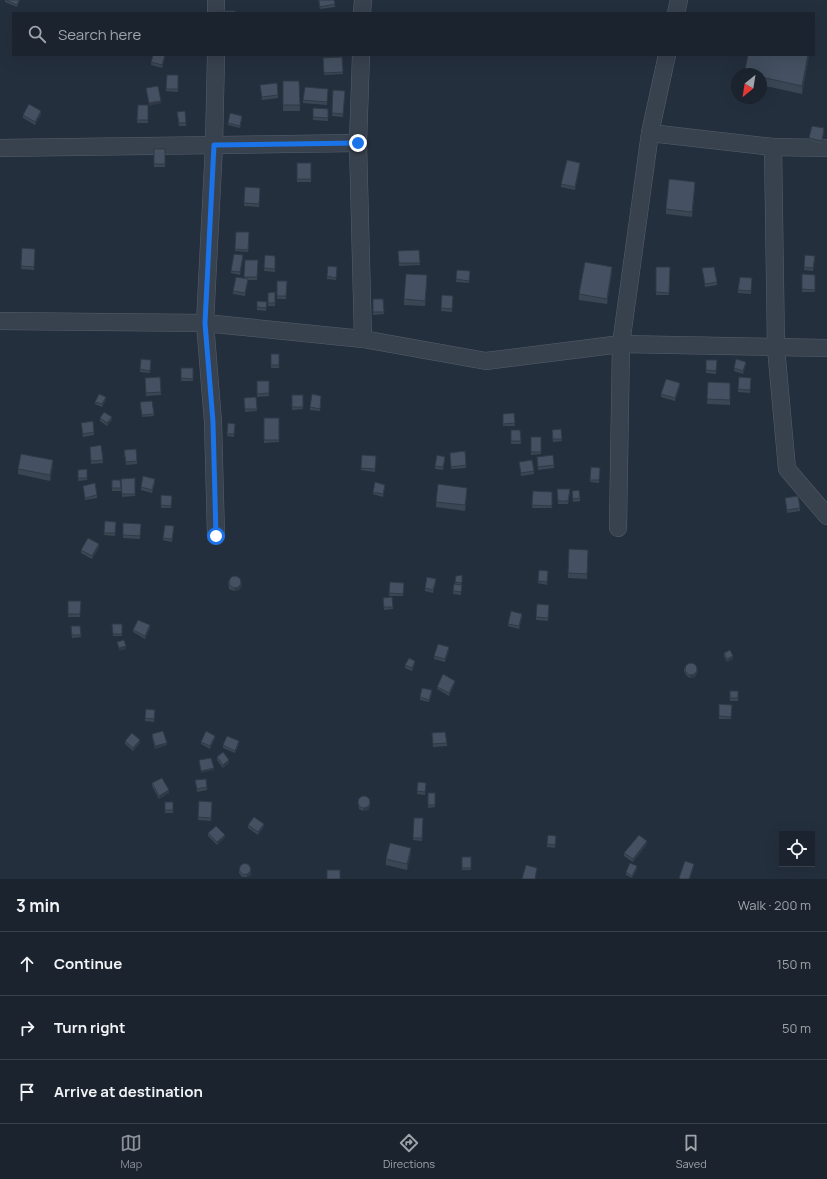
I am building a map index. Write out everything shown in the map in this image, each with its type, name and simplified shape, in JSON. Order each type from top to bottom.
[{"type":"street","points":[[216,0],[216,12]]},
{"type":"street","points":[[362,12],[363,0]]},
{"type":"street","points":[[676,12],[679,0]]},
{"type":"street","points":[[216,56],[214,145],[205,323],[213,422],[216,536]]},
{"type":"street","points":[[361,56],[358,143],[363,340]]},
{"type":"street","points":[[618,528],[621,344],[650,133],[667,56]]},
{"type":"street","points":[[650,133],[773,147],[827,148]]},
{"type":"street","points":[[0,148],[358,143]]},
{"type":"street","points":[[773,147],[776,348],[787,469],[827,516]]},
{"type":"street","points":[[0,321],[205,323],[363,340],[486,361],[621,344],[827,348]]},
{"type":"building","points":[[6,0],[19,0],[17,5]]},
{"type":"building","points":[[319,0],[334,0],[335,4],[320,7]]},
{"type":"building","points":[[222,11],[235,11],[235,12]]},
{"type":"building","points":[[153,56],[165,56],[162,65],[151,62]]},
{"type":"building","points":[[748,56],[808,56],[802,86],[767,78],[767,68],[745,68]]},
{"type":"building","points":[[342,57],[343,72],[324,73],[323,58]]},
{"type":"building","points":[[167,75],[178,75],[178,89],[166,89]]},
{"type":"building","points":[[283,81],[299,81],[300,105],[283,105]]},
{"type":"building","points":[[277,83],[278,95],[262,97],[260,85]]},
{"type":"building","points":[[158,86],[161,101],[149,103],[146,88]]},
{"type":"building","points":[[305,87],[328,89],[327,102],[303,100]]},
{"type":"building","points":[[333,90],[345,91],[343,114],[332,113]]},
{"type":"building","points":[[29,104],[41,111],[35,122],[23,115]]},
{"type":"building","points":[[138,105],[148,105],[148,120],[137,120]]},
{"type":"building","points":[[313,108],[328,109],[328,118],[313,117]]},
{"type":"building","points":[[185,111],[186,123],[179,123],[177,112]]},
{"type":"building","points":[[230,113],[242,116],[240,126],[228,123]]},
{"type":"building","points":[[812,126],[824,128],[822,141],[809,138]]},
{"type":"building","points":[[154,149],[165,149],[165,164],[154,164]]},
{"type":"building","points":[[567,160],[580,163],[575,187],[561,184]]},
{"type":"building","points":[[297,163],[311,163],[311,179],[297,179]]},
{"type":"building","points":[[669,179],[695,182],[692,212],[666,209]]},
{"type":"building","points":[[245,187],[260,188],[259,204],[244,203]]},
{"type":"building","points":[[236,232],[249,232],[248,250],[235,249]]},
{"type":"building","points":[[22,248],[35,249],[34,267],[21,266]]},
{"type":"building","points":[[419,250],[420,263],[399,263],[398,251]]},
{"type":"building","points":[[234,254],[243,255],[240,272],[231,271]]},
{"type":"building","points":[[265,255],[275,256],[275,269],[264,268]]},
{"type":"building","points":[[805,255],[815,256],[813,268],[804,267]]},
{"type":"building","points":[[245,260],[258,260],[257,277],[244,277]]},
{"type":"building","points":[[585,262],[612,267],[607,299],[579,294]]},
{"type":"building","points":[[328,266],[337,267],[336,278],[327,276]]},
{"type":"building","points":[[656,267],[670,267],[669,293],[656,292]]},
{"type":"building","points":[[714,267],[717,282],[705,284],[702,268]]},
{"type":"building","points":[[457,270],[470,271],[469,281],[456,279]]},
{"type":"building","points":[[406,274],[427,275],[425,301],[404,299]]},
{"type":"building","points":[[802,274],[815,275],[815,290],[802,289]]},
{"type":"building","points":[[236,277],[248,279],[245,293],[233,291]]},
{"type":"building","points":[[740,277],[752,278],[751,291],[738,290]]},
{"type":"building","points":[[277,281],[287,281],[286,296],[277,296]]},
{"type":"building","points":[[275,292],[275,303],[268,303],[268,293]]},
{"type":"building","points":[[442,295],[453,296],[452,309],[441,308]]},
{"type":"building","points":[[373,299],[383,299],[384,312],[373,312]]},
{"type":"building","points":[[257,301],[267,302],[266,308],[257,307]]},
{"type":"building","points":[[271,354],[279,354],[279,365],[271,365]]},
{"type":"building","points":[[141,359],[151,360],[150,371],[140,369]]},
{"type":"building","points":[[736,359],[746,362],[743,371],[734,368]]},
{"type":"building","points":[[706,360],[717,360],[716,371],[706,370]]},
{"type":"building","points":[[181,368],[193,368],[193,379],[181,378]]},
{"type":"building","points":[[160,377],[161,392],[146,393],[145,378]]},
{"type":"building","points":[[739,377],[751,378],[750,390],[738,389]]},
{"type":"building","points":[[666,379],[680,383],[675,398],[661,394]]},
{"type":"building","points":[[257,381],[269,381],[269,393],[257,394]]},
{"type":"building","points":[[708,382],[730,383],[730,400],[707,399]]},
{"type":"building","points":[[99,394],[106,397],[102,404],[95,402]]},
{"type":"building","points":[[312,394],[321,396],[320,409],[310,407]]},
{"type":"building","points":[[292,395],[303,395],[303,407],[292,407]]},
{"type":"building","points":[[256,397],[257,409],[245,409],[244,398]]},
{"type":"building","points":[[152,401],[154,414],[142,415],[140,402]]},
{"type":"building","points":[[104,412],[112,417],[107,423],[100,418]]},
{"type":"building","points":[[514,413],[515,423],[503,424],[503,414]]},
{"type":"building","points":[[264,418],[279,418],[279,440],[264,440]]},
{"type":"building","points":[[93,421],[94,432],[83,434],[81,423]]},
{"type":"building","points":[[228,423],[235,424],[234,434],[227,434]]},
{"type":"building","points":[[561,429],[562,439],[553,439],[552,430]]},
{"type":"building","points":[[511,430],[520,430],[521,441],[511,441]]},
{"type":"building","points":[[531,437],[541,437],[541,452],[531,452]]},
{"type":"building","points":[[101,445],[103,460],[91,461],[90,447]]},
{"type":"building","points":[[136,449],[137,461],[126,462],[124,450]]},
{"type":"building","points":[[465,451],[466,465],[451,467],[450,453]]},
{"type":"building","points":[[21,454],[53,460],[50,475],[18,469]]},
{"type":"building","points":[[362,455],[376,456],[375,469],[361,468]]},
{"type":"building","points":[[437,455],[445,457],[443,467],[435,466]]},
{"type":"building","points":[[553,455],[554,465],[538,467],[537,457]]},
{"type":"building","points":[[532,460],[534,471],[521,473],[519,462]]},
{"type":"building","points":[[591,467],[600,468],[599,480],[590,480]]},
{"type":"building","points":[[87,469],[87,478],[78,478],[78,470]]},
{"type":"building","points":[[143,476],[155,479],[152,490],[141,487]]},
{"type":"building","points":[[135,478],[135,494],[122,494],[121,479]]},
{"type":"building","points":[[112,480],[120,480],[121,488],[112,488]]},
{"type":"building","points":[[375,482],[385,485],[383,494],[373,492]]},
{"type":"building","points":[[95,483],[97,495],[85,498],[83,486]]},
{"type":"building","points":[[438,484],[467,488],[465,505],[436,502]]},
{"type":"building","points":[[557,489],[570,489],[568,501],[558,501]]},
{"type":"building","points":[[579,490],[580,498],[573,499],[572,491]]},
{"type":"building","points":[[533,491],[552,492],[552,506],[532,505]]},
{"type":"building","points":[[161,495],[172,496],[171,506],[161,505]]},
{"type":"building","points":[[798,496],[800,508],[787,510],[785,498]]},
{"type":"building","points":[[105,521],[116,522],[115,533],[104,533]]},
{"type":"building","points":[[123,523],[141,524],[140,536],[123,535]]},
{"type":"building","points":[[165,525],[174,526],[172,539],[163,538]]},
{"type":"building","points":[[88,538],[99,544],[92,556],[81,550]]},
{"type":"building","points":[[569,549],[588,550],[587,574],[568,573]]},
{"type":"building","points":[[539,570],[548,571],[547,582],[538,581]]},
{"type":"building","points":[[462,575],[462,583],[455,582],[456,576]]},
{"type":"building","points":[[237,576],[240,577],[240,587],[233,588],[230,587],[229,580],[230,577]]},
{"type":"building","points":[[427,577],[436,579],[433,590],[425,588]]},
{"type":"building","points":[[390,582],[404,583],[403,594],[389,593]]},
{"type":"building","points":[[454,584],[462,585],[461,592],[453,591]]},
{"type":"building","points":[[392,597],[393,607],[384,607],[383,598]]},
{"type":"building","points":[[68,601],[81,601],[80,614],[68,614]]},
{"type":"building","points":[[537,604],[549,605],[548,618],[536,617]]},
{"type":"building","points":[[511,611],[522,614],[519,626],[508,624]]},
{"type":"building","points":[[138,620],[150,625],[145,636],[133,630]]},
{"type":"building","points":[[112,624],[122,624],[122,634],[113,634]]},
{"type":"building","points":[[71,626],[80,626],[81,635],[72,635]]},
{"type":"building","points":[[124,640],[126,646],[119,648],[117,642]]},
{"type":"building","points":[[438,644],[449,647],[445,659],[434,656]]},
{"type":"building","points":[[730,650],[733,656],[727,659],[724,653]]},
{"type":"building","points":[[409,658],[415,661],[412,668],[405,665]]},
{"type":"building","points":[[693,663],[696,664],[696,674],[689,675],[686,674],[685,667],[686,664]]},
{"type":"building","points":[[443,674],[455,681],[449,693],[437,687]]},
{"type":"building","points":[[422,688],[432,690],[429,700],[420,697]]},
{"type":"building","points":[[730,691],[738,691],[738,698],[730,698]]},
{"type":"building","points":[[719,704],[732,705],[731,717],[719,716]]},
{"type":"building","points":[[146,709],[155,710],[154,719],[145,718]]},
{"type":"building","points":[[163,731],[167,743],[155,746],[152,734]]},
{"type":"building","points":[[206,731],[215,736],[210,746],[201,742]]},
{"type":"building","points":[[445,732],[447,743],[433,744],[432,733]]},
{"type":"building","points":[[132,733],[140,740],[133,748],[125,741]]},
{"type":"building","points":[[227,736],[239,741],[235,751],[223,745]]},
{"type":"building","points":[[223,752],[229,760],[223,765],[217,757]]},
{"type":"building","points":[[211,758],[214,768],[201,771],[199,760]]},
{"type":"building","points":[[162,778],[169,790],[159,796],[152,783]]},
{"type":"building","points":[[206,779],[207,787],[197,789],[195,780]]},
{"type":"building","points":[[418,782],[426,783],[425,792],[417,791]]},
{"type":"building","points":[[428,793],[435,793],[435,805],[428,805]]},
{"type":"building","points":[[362,796],[366,796],[370,802],[366,808],[362,808],[358,804],[358,800]]},
{"type":"building","points":[[199,801],[212,802],[211,818],[198,817]]},
{"type":"building","points":[[165,802],[173,802],[173,810],[165,810]]},
{"type":"building","points":[[254,817],[264,824],[258,832],[248,825]]},
{"type":"building","points":[[414,818],[423,818],[422,838],[413,838]]},
{"type":"building","points":[[216,826],[225,835],[217,842],[208,833]]},
{"type":"building","points":[[548,835],[556,836],[555,845],[547,844]]},
{"type":"building","points":[[639,835],[647,841],[633,859],[624,853]]},
{"type":"building","points":[[390,843],[411,848],[407,864],[386,859]]},
{"type":"building","points":[[462,857],[471,857],[471,868],[462,868]]},
{"type":"building","points":[[685,861],[694,864],[689,879],[681,879],[679,878]]},
{"type":"building","points":[[245,863],[249,865],[251,869],[249,873],[245,875],[241,873],[239,869],[241,865]]},
{"type":"building","points":[[630,863],[637,866],[632,876],[626,872]]},
{"type":"building","points":[[526,865],[537,868],[535,879],[522,879]]},
{"type":"building","points":[[327,870],[340,870],[340,879],[327,879]]},
{"type":"route","points":[[216,536],[213,422],[205,323],[214,145],[358,143]]}]
